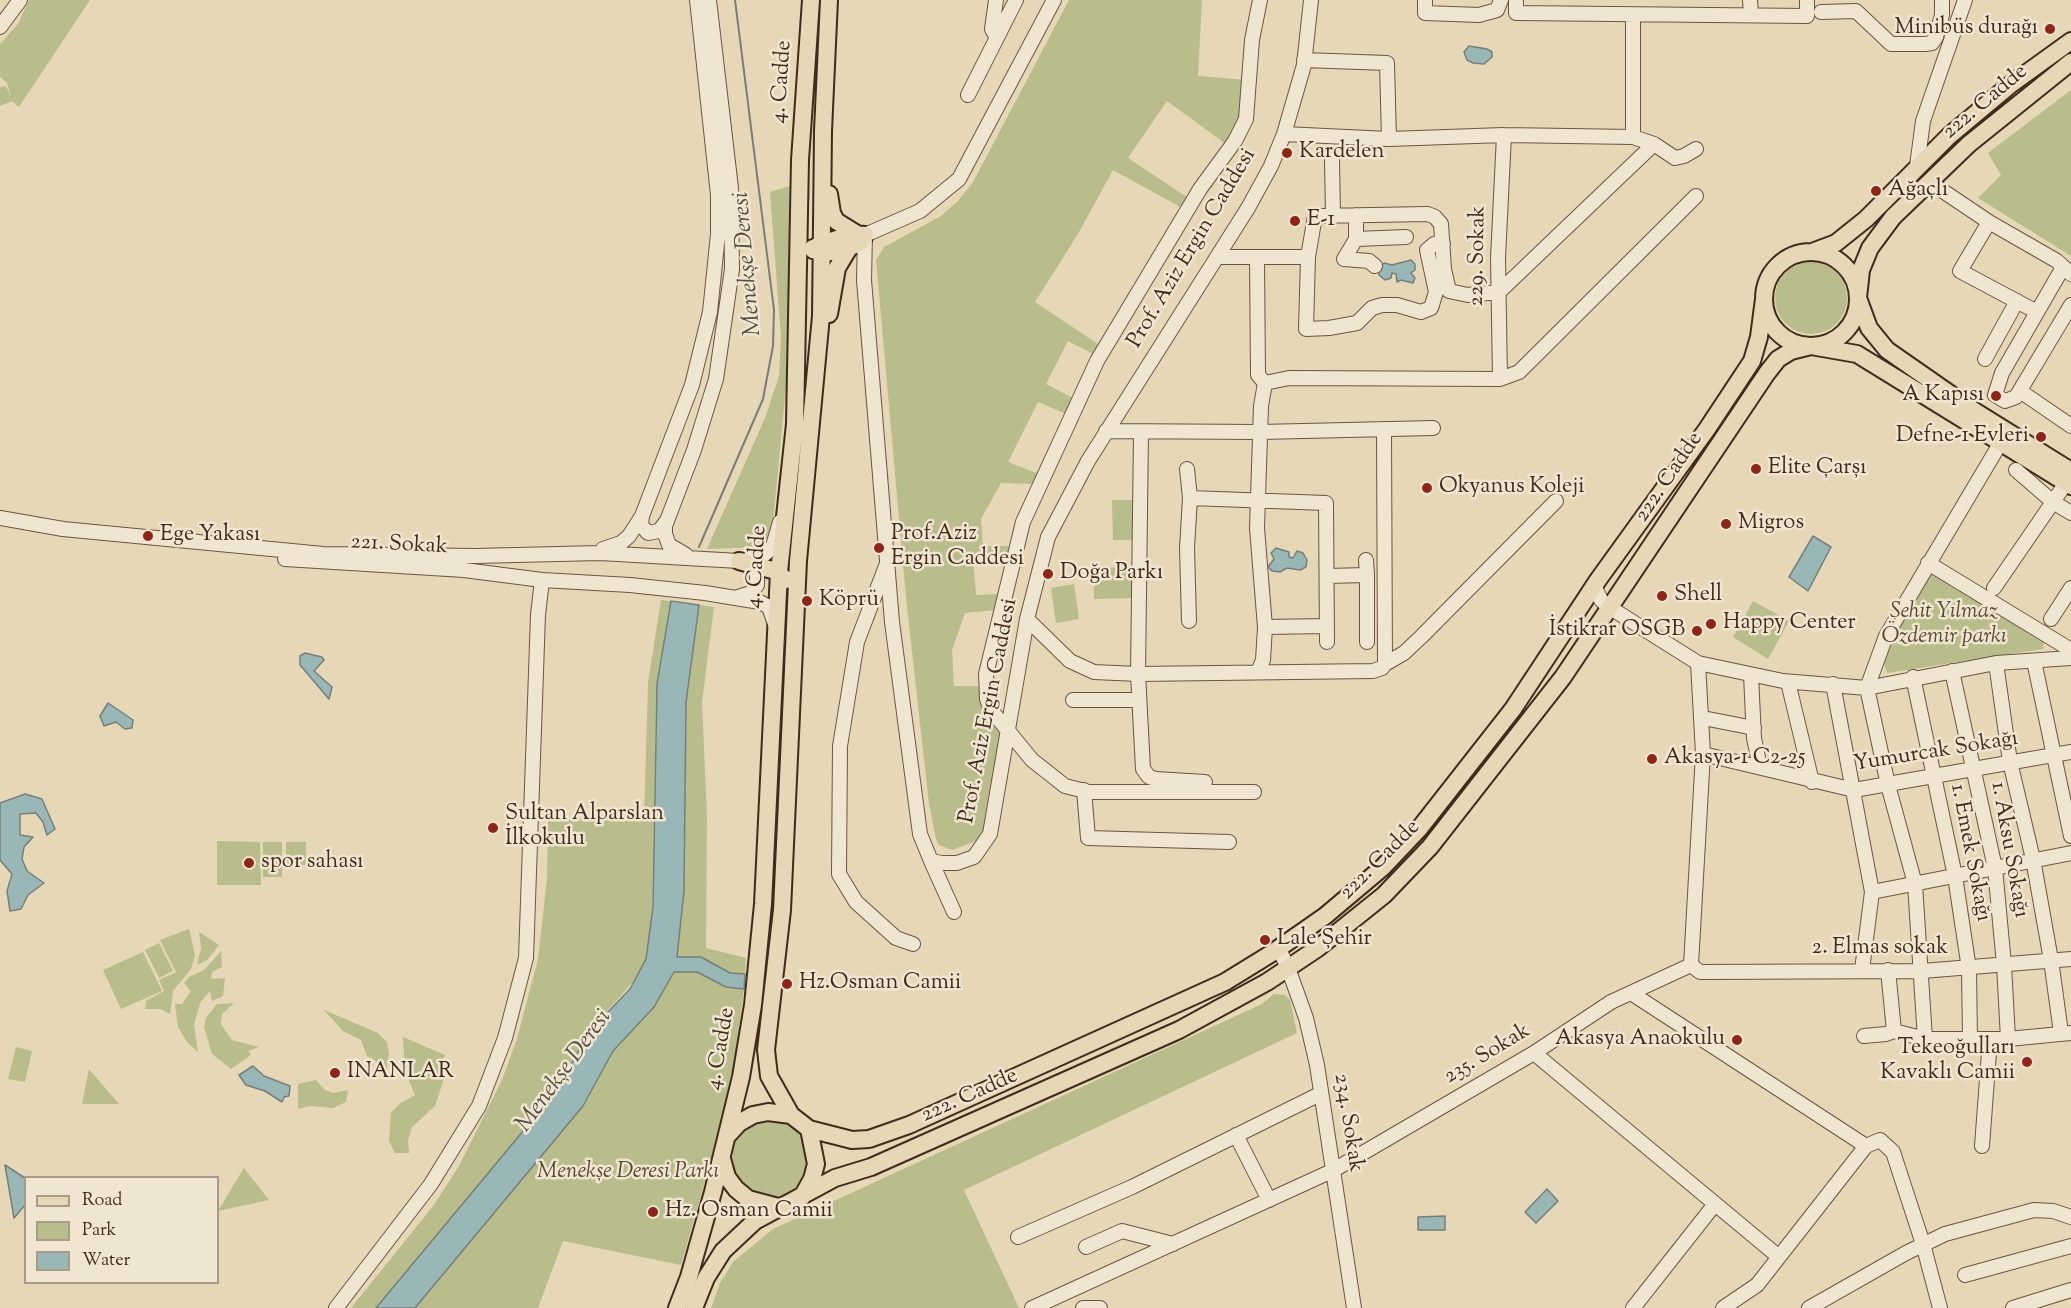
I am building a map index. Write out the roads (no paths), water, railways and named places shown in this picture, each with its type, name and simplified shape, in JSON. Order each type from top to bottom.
[{"type":"main road","name":"4. Cadde","points":[[728,1135],[750,1024],[762,914],[779,573],[795,424],[802,140],[811,0]]},
{"type":"main road","name":"4. Cadde","points":[[791,1115],[769,1076],[766,1050],[782,910],[798,561],[817,374],[822,147],[829,0]]},
{"type":"main road","name":"222. Cadde","points":[[1812,252],[1836,243],[1866,219],[1917,166],[2010,85],[2071,41]]},
{"type":"main road","name":"222. Cadde","points":[[1858,298],[1861,270],[1870,248],[1893,217],[1931,183],[1968,144],[2071,62]]},
{"type":"main road","points":[[802,140],[809,166],[808,236],[819,248]]},
{"type":"main road","points":[[822,147],[832,213],[842,226],[857,239]]},
{"type":"main road","points":[[799,274],[806,258],[819,248],[857,239]]},
{"type":"main road","points":[[817,374],[837,268],[857,239]]},
{"type":"main road","points":[[1812,252],[1826,254],[1839,261],[1849,271],[1856,284],[1858,298],[1869,328],[1887,350],[1992,422],[2070,480],[2001,442],[1857,354],[1797,343],[1779,331],[1767,314],[1764,299],[1767,285],[1781,264],[1797,254],[1812,252]]},
{"type":"main road","points":[[1811,346],[1826,343],[1839,336],[1850,326],[1856,313],[1858,298]]},
{"type":"main road","name":"222. Cadde","points":[[809,1129],[852,1140],[870,1139],[909,1125],[1225,981],[1279,949],[1333,909],[1382,868],[1419,829],[1513,709],[1594,586],[1707,429],[1752,361],[1759,337],[1764,299]]},
{"type":"main road","name":"222. Cadde","points":[[802,1198],[835,1178],[871,1167],[1179,1030],[1288,968],[1318,948],[1384,895],[1430,847],[1563,677],[1773,366],[1791,351],[1811,346]]},
{"type":"main road","points":[[745,563],[779,573],[788,585],[794,643]]},
{"type":"main road","points":[[677,1308],[689,1278],[728,1135],[739,1123],[753,1115],[768,1112],[791,1115],[809,1129],[816,1164],[812,1179],[802,1198],[755,1221],[723,1251],[706,1278],[694,1308]]},
{"type":"main road","points":[[722,1158],[727,1177],[736,1189],[748,1199],[782,1208]]},
{"type":"street","points":[[0,27],[20,0]]},
{"type":"street","points":[[666,522],[659,531],[648,533],[640,525],[692,385],[713,290],[718,224],[717,171],[697,0]]},
{"type":"street","points":[[694,558],[679,553],[669,545],[665,534],[666,522],[694,450],[716,379],[731,279],[731,188],[709,0]]},
{"type":"street","points":[[996,0],[992,29],[997,38]]},
{"type":"street","points":[[968,95],[1016,0]]},
{"type":"street","points":[[954,912],[920,834],[887,565],[864,280],[857,239],[920,211],[959,179],[1054,0]]},
{"type":"street","points":[[1254,792],[1084,790],[1065,786],[1032,760],[991,710],[987,699],[986,674],[1023,522],[1097,361],[1200,189],[1235,141],[1246,119],[1250,94],[1252,40],[1260,0]]},
{"type":"street","name":"Prof. Aziz Ergin Caddesi","points":[[931,861],[957,863],[974,857],[990,834],[1027,619],[1048,537],[1106,430],[1248,208],[1284,134],[1305,60],[1311,0]]},
{"type":"street","points":[[1425,0],[1425,14],[1479,15],[1497,10],[1501,0]]},
{"type":"street","points":[[1516,0],[1516,14],[1807,16],[1807,0]]},
{"type":"street","points":[[1601,14],[1602,0]]},
{"type":"street","points":[[1750,0],[1750,15]]},
{"type":"street","points":[[1821,12],[1856,11],[1891,44],[1925,44],[1932,43],[1935,37],[1942,15],[1942,0]]},
{"type":"street","points":[[1917,166],[1923,121],[1965,0]]},
{"type":"street","points":[[1633,15],[1633,137]]},
{"type":"street","points":[[1305,60],[1387,63],[1389,139]]},
{"type":"street","points":[[1284,134],[1389,139],[1504,135],[1633,137],[1654,144],[1675,158],[1696,149]]},
{"type":"street","name":"229. Sokak","points":[[1500,379],[1499,292],[1504,135]]},
{"type":"street","points":[[1443,244],[1434,244],[1427,250],[1436,292],[1431,308],[1421,312],[1397,304],[1382,305],[1372,308],[1357,323],[1346,327],[1306,329],[1308,257],[1315,216],[1428,214],[1435,216],[1441,224],[1443,244],[1444,269],[1449,291],[1468,295],[1499,292],[1654,144]]},
{"type":"street","points":[[1332,159],[1333,215]]},
{"type":"street","points":[[1931,183],[1989,222],[2056,261],[2067,271],[2037,312],[2005,369],[1992,422]]},
{"type":"street","points":[[1265,383],[1288,378],[1500,379],[1519,372],[1696,196]]},
{"type":"street","points":[[1356,214],[1356,239],[1344,259],[1369,261],[1375,266]]},
{"type":"street","points":[[1989,222],[1960,271],[2037,312]]},
{"type":"street","points":[[1356,239],[1406,237]]},
{"type":"street","points":[[1217,257],[1308,257]]},
{"type":"street","points":[[1257,258],[1258,375],[1265,383],[1257,500],[1257,555],[1264,627],[1263,660],[1258,672]]},
{"type":"street","points":[[2005,369],[1981,357],[2017,301]]},
{"type":"street","points":[[1976,412],[1999,397],[2016,397],[2071,305]]},
{"type":"street","points":[[2020,391],[2071,426]]},
{"type":"street","points":[[1106,430],[1260,432],[1433,428]]},
{"type":"street","points":[[1384,429],[1385,664]]},
{"type":"street","points":[[1141,432],[1138,675],[1142,758],[1145,773],[1156,779],[1205,782]]},
{"type":"street","points":[[1925,1039],[1915,884],[1888,785],[1867,688],[1886,636],[2001,442]]},
{"type":"street","points":[[1187,469],[1190,498],[1186,548],[1189,621]]},
{"type":"street","points":[[2016,470],[2054,502],[2071,513]]},
{"type":"street","points":[[1994,588],[2070,480]]},
{"type":"street","points":[[1190,498],[1326,503],[1327,642]]},
{"type":"street","points":[[1027,619],[1070,661],[1094,672],[1138,675],[1373,671],[1421,637],[1556,501]]},
{"type":"street","points":[[0,518],[63,529],[323,554],[591,553],[745,563],[765,554],[772,546],[784,512]]},
{"type":"street","points":[[591,553],[621,543],[635,528],[642,516]]},
{"type":"street","name":"221. Sokak","points":[[0,526],[58,538],[324,563],[464,570],[542,580],[650,586],[738,597],[752,599],[769,607],[776,632]]},
{"type":"street","points":[[1366,560],[1367,642]]},
{"type":"street","points":[[738,597],[751,593],[757,585],[757,573],[745,563]]},
{"type":"street","points":[[1928,563],[2071,650]]},
{"type":"street","points":[[887,565],[857,642],[840,746],[839,874],[856,902],[896,938],[913,944]]},
{"type":"street","points":[[1327,576],[1367,575]]},
{"type":"street","points":[[336,1308],[431,1184],[478,1106],[505,1038],[526,958],[538,615],[542,580]]},
{"type":"street","points":[[1594,586],[1601,600],[1609,608],[1698,663],[1788,682],[1867,688],[1913,677],[1996,663],[2071,658]]},
{"type":"street","points":[[2051,619],[2071,588]]},
{"type":"street","points":[[1264,627],[1327,626]]},
{"type":"street","points":[[2034,662],[2071,836]]},
{"type":"street","points":[[1691,965],[1703,754],[1703,718],[1698,663]]},
{"type":"street","points":[[1864,1036],[1894,1031],[1925,1039],[2008,1039],[2066,1033],[2032,859],[2010,762],[1996,663]]},
{"type":"street","name":"1. Aksu Sokağı","points":[[1952,671],[1995,868],[2008,1039]]},
{"type":"street","points":[[1751,675],[1754,728],[1761,767]]},
{"type":"street","name":"1. Emek Sokağı","points":[[1913,677],[1955,876],[1968,969],[1970,1039]]},
{"type":"street","points":[[1788,682],[1812,782]]},
{"type":"street","points":[[1833,684],[1872,892],[1862,970]]},
{"type":"street","points":[[1073,700],[1139,700]]},
{"type":"street","points":[[1703,718],[1754,728]]},
{"type":"street","name":"Yumurcak Sokağı","points":[[1703,754],[1761,767],[1812,782],[1854,790],[2010,762],[2053,757],[2071,752]]},
{"type":"street","points":[[1084,790],[1088,838],[1229,842]]},
{"type":"street","points":[[1872,892],[2071,853]]},
{"type":"street","name":"234. Sokak","points":[[1279,949],[1306,1018],[1354,1308]]},
{"type":"street","name":"2. Elmas sokak","points":[[1691,965],[1700,972],[1922,971],[2071,959]]},
{"type":"street","name":"235. Sokak","points":[[1032,1308],[1332,1171],[1534,1053],[1611,1002],[1691,965]]},
{"type":"street","points":[[1888,970],[1894,1031]]},
{"type":"street","points":[[1631,993],[1866,1146]]},
{"type":"street","points":[[1982,1146],[1990,1039]]},
{"type":"street","points":[[1534,1053],[1779,1257]]},
{"type":"street","points":[[1018,1238],[1132,1187],[1320,1094]]},
{"type":"street","points":[[1236,1135],[1269,1200]]},
{"type":"street","points":[[1723,1308],[1757,1285],[1866,1146],[1880,1140],[1893,1152],[1923,1244],[1940,1308]]},
{"type":"street","points":[[1633,1308],[1715,1203]]},
{"type":"street","points":[[1809,1308],[1945,1234],[2034,1210],[2053,1211],[2071,1217]]},
{"type":"street","points":[[1086,1247],[1122,1231],[1173,1244]]},
{"type":"street","points":[[1965,1275],[2071,1246]]},
{"type":"street","points":[[2013,1308],[2071,1290]]},
{"type":"street","points":[[1083,1308],[1100,1308]]},
{"type":"water","points":[[1469,46],[1487,49],[1492,52],[1492,57],[1484,64],[1473,63],[1467,60],[1464,52]]},
{"type":"water","points":[[1411,260],[1415,264],[1415,270],[1411,273],[1415,278],[1413,283],[1401,280],[1397,282],[1396,274],[1392,273],[1391,278],[1385,280],[1379,275],[1379,268],[1384,263],[1392,265]]},
{"type":"water","points":[[1813,536],[1831,547],[1808,591],[1789,577]]},
{"type":"water","points":[[1276,548],[1289,552],[1289,557],[1293,558],[1297,551],[1303,553],[1307,560],[1306,567],[1300,570],[1287,568],[1280,572],[1272,571],[1268,567],[1274,559],[1271,553]]},
{"type":"water","points":[[671,601],[699,605],[686,702],[684,891],[677,957],[701,957],[730,973],[745,974],[744,989],[726,987],[697,972],[674,972],[654,1007],[613,1051],[583,1106],[415,1308],[376,1308],[558,1089],[588,1033],[630,989],[646,959],[653,907],[657,684]]},
{"type":"water","points":[[305,653],[322,657],[324,660],[314,671],[332,687],[329,699],[300,665],[300,656]]},
{"type":"water","points":[[108,703],[133,720],[132,728],[125,729],[116,722],[104,726],[100,716]]},
{"type":"water","points":[[25,794],[42,799],[55,829],[47,835],[43,822],[36,813],[20,814],[20,835],[33,837],[24,847],[22,859],[27,871],[44,883],[28,895],[21,909],[10,911],[7,891],[12,874],[0,860],[0,803]]},
{"type":"water","points":[[253,1066],[264,1076],[290,1086],[289,1096],[284,1097],[282,1102],[265,1091],[246,1085],[239,1075]]},
{"type":"water","points":[[5,1165],[24,1177],[24,1206],[14,1218]]},
{"type":"water","points":[[1547,1189],[1558,1201],[1536,1223],[1525,1212]]},
{"type":"water","points":[[1445,1216],[1445,1230],[1418,1230],[1418,1217]]},
{"type":"waterway","name":"Menekşe Deresi","points":[[699,547],[763,399],[773,346],[774,310],[735,0]]},
{"type":"place","name":"Minibüs durağı","points":[[2050,29]]},
{"type":"place","name":"Kardelen","points":[[1287,153]]},
{"type":"place","name":"Ağaçlı","points":[[1876,191]]},
{"type":"place","name":"E-1","points":[[1295,221]]},
{"type":"place","name":"A Kapısı","points":[[1996,396]]},
{"type":"place","name":"Defne-1 Evleri","points":[[2041,437]]},
{"type":"place","name":"Elite Çarşı","points":[[1756,469]]},
{"type":"place","name":"Okyanus Koleji","points":[[1427,488]]},
{"type":"place","name":"Migros","points":[[1726,524]]},
{"type":"place","name":"Ege Yakası","points":[[148,536]]},
{"type":"place","name":"Prof.Aziz Ergin Caddesi","points":[[879,548]]},
{"type":"place","name":"Doğa Parkı","points":[[1048,574]]},
{"type":"place","name":"Shell","points":[[1662,596]]},
{"type":"place","name":"Köprü","points":[[807,601]]},
{"type":"place","name":"Happy Center","points":[[1711,624]]},
{"type":"place","name":"İstikrar OSGB","points":[[1697,631]]},
{"type":"place","name":"Akasya-1 C2-25","points":[[1652,759]]},
{"type":"place","name":"Sultan Alparslan İlkokulu","points":[[493,828]]},
{"type":"place","name":"spor sahası","points":[[249,863]]},
{"type":"place","name":"Lale Şehir","points":[[1265,940]]},
{"type":"place","name":"Hz.Osman Camii","points":[[787,984]]},
{"type":"place","name":"Akasya Anaokulu","points":[[1737,1040]]},
{"type":"place","name":"Tekeoğulları Kavaklı Camii","points":[[2027,1062]]},
{"type":"place","name":"INANLAR","points":[[335,1073]]},
{"type":"place","name":"Hz. Osman Camii","points":[[653,1212]]},
{"type":"park label","name":"Şehit Yılmaz Özdemir parkı","points":[[1944,626]]},
{"type":"park label","name":"Menekşe Deresi Parkı","points":[[628,1173]]}]
